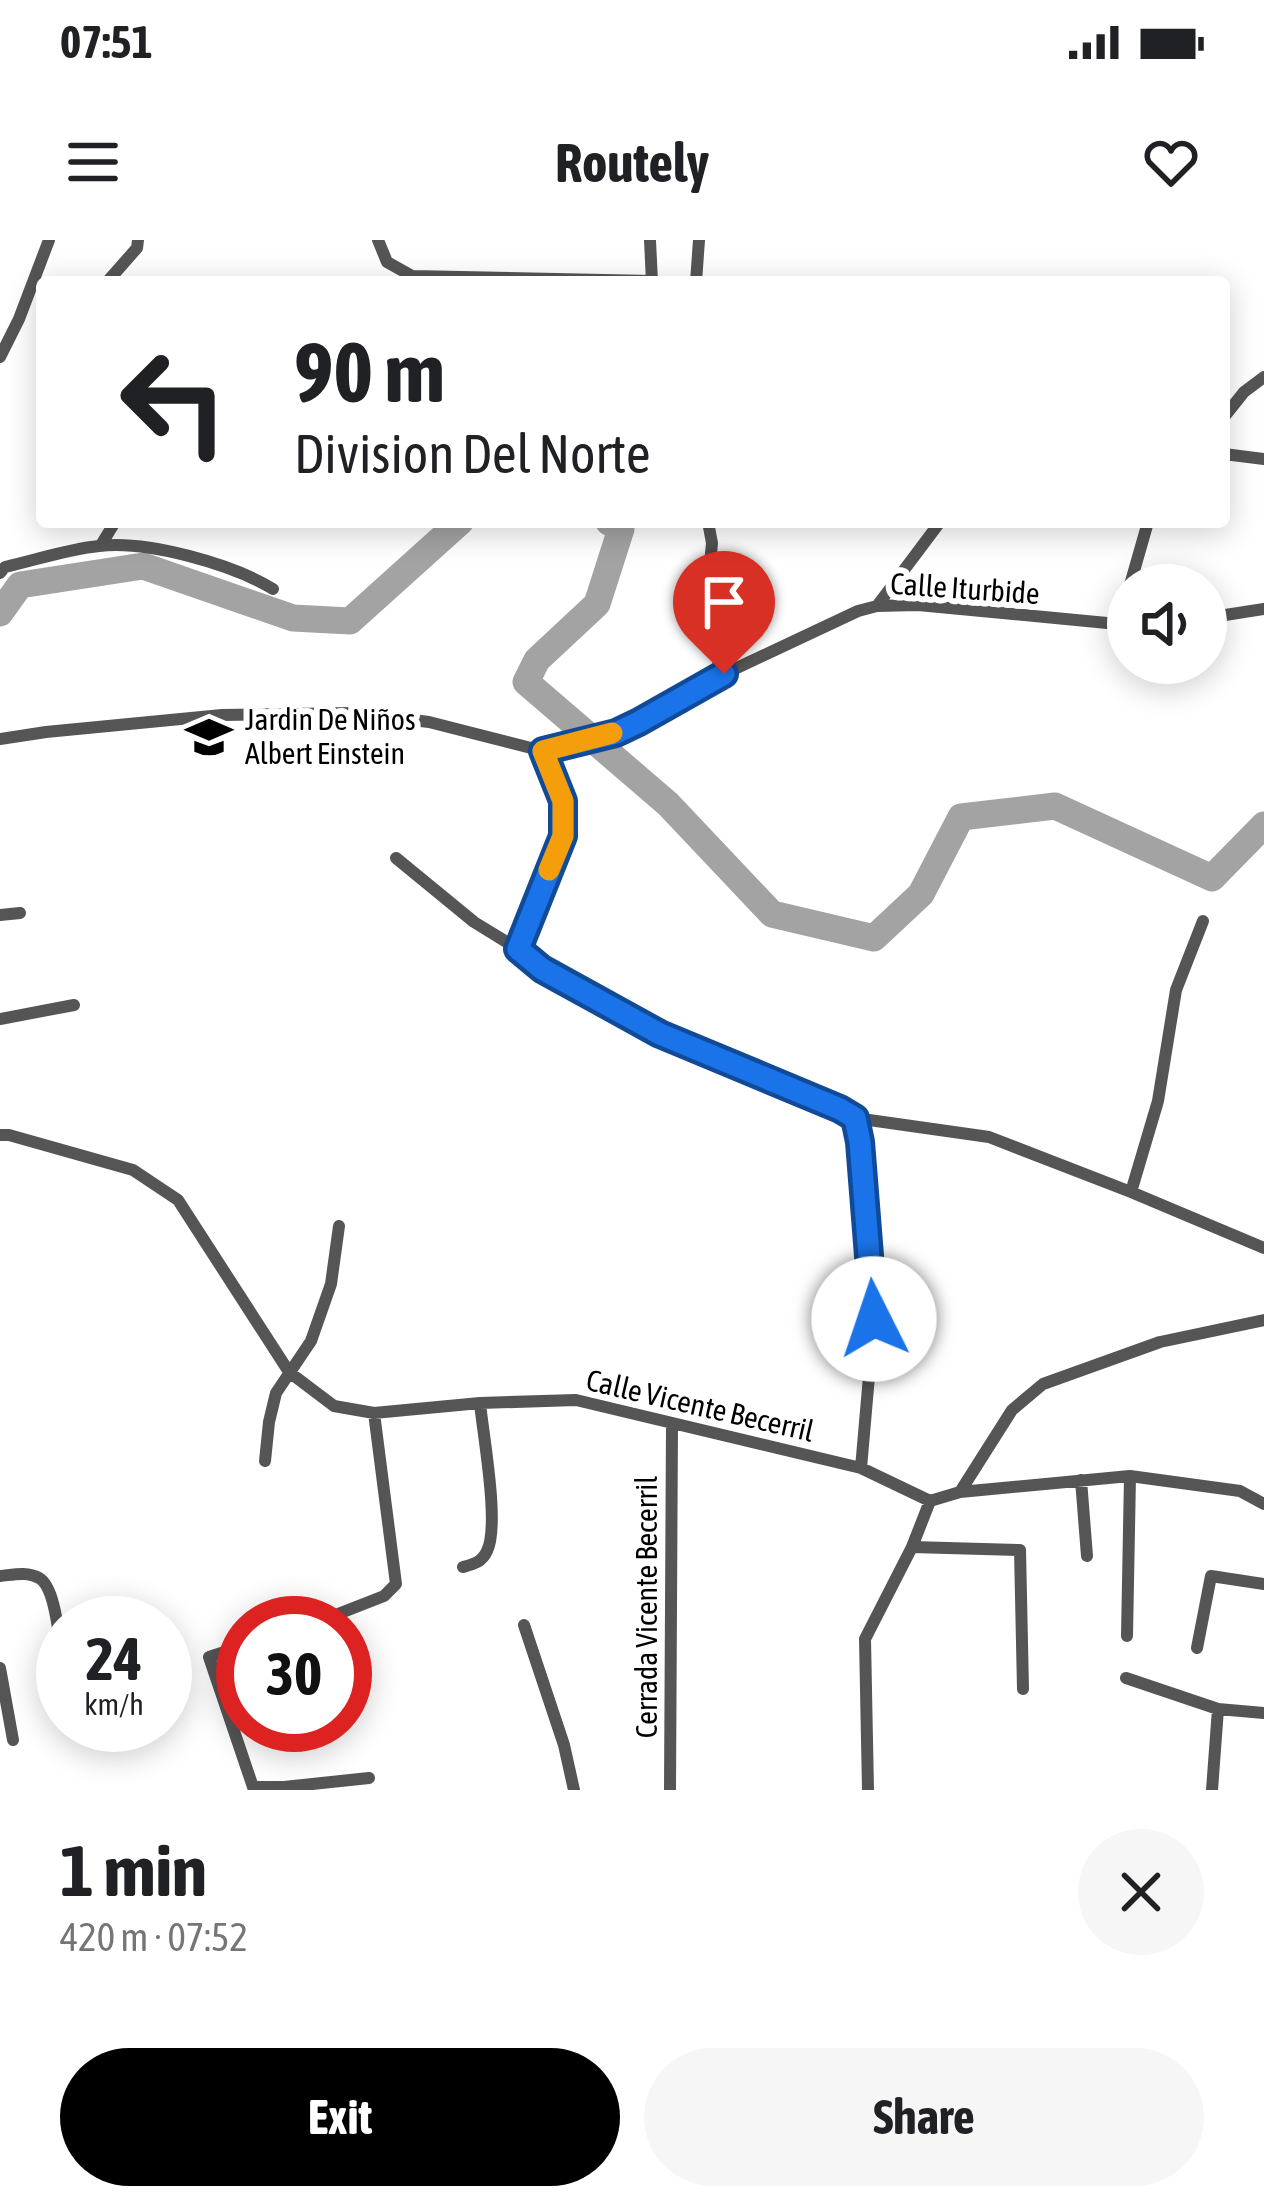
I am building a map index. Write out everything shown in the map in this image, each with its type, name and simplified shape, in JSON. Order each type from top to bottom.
[{"type":"street","points":[[0,358],[49,240]]},
{"type":"street","points":[[112,276],[137,248],[138,240]]},
{"type":"street","points":[[378,240],[388,262],[412,276]]},
{"type":"street","points":[[650,240],[652,276]]},
{"type":"street","points":[[696,276],[699,240]]},
{"type":"street","points":[[1230,410],[1264,377]]},
{"type":"street","points":[[1230,396],[1244,392]]},
{"type":"street","points":[[1230,455],[1264,459]]},
{"type":"street","points":[[101,545],[111,528]]},
{"type":"street","points":[[709,528],[712,543],[701,621],[724,674]]},
{"type":"street","points":[[877,606],[936,528]]},
{"type":"street","points":[[1136,564],[1146,528]]},
{"type":"street","points":[[0,573],[101,545],[209,560],[252,575],[273,589]]},
{"type":"street","name":"Calle Iturbide","points":[[548,749],[616,733],[724,674],[858,610],[918,605],[1107,623]]},
{"type":"street","points":[[1227,615],[1264,609]]},
{"type":"street","points":[[0,739],[222,716],[354,713],[429,722],[548,749],[563,801],[563,836],[518,949]]},
{"type":"street","points":[[396,858],[474,922],[542,969],[660,1034],[855,1118],[989,1137],[1264,1248]]},
{"type":"street","points":[[0,916],[20,913]]},
{"type":"street","points":[[1131,1192],[1158,1100],[1176,990],[1203,920]]},
{"type":"street","points":[[0,1019],[74,1005]]},
{"type":"street","points":[[855,1118],[874,1319],[861,1468]]},
{"type":"street","name":"Calle Vicente Becerril","points":[[0,1135],[134,1170],[178,1200],[289,1372],[334,1406],[374,1413],[576,1400],[861,1468],[931,1501]]},
{"type":"street","points":[[265,1462],[276,1394],[311,1341],[331,1284],[339,1226]]},
{"type":"street","points":[[960,1492],[1012,1410],[1042,1384],[1160,1342],[1264,1320]]},
{"type":"street","points":[[464,1567],[479,1562],[489,1549],[491,1534],[480,1403]]},
{"type":"street","points":[[372,1601],[397,1583],[374,1413]]},
{"type":"street","name":"Cerrada Vicente Becerril","points":[[670,1790],[672,1424]]},
{"type":"street","points":[[1127,1636],[1130,1476]]},
{"type":"street","points":[[868,1790],[866,1639],[931,1501],[960,1492],[1130,1476],[1240,1491],[1264,1504]]},
{"type":"street","points":[[1081,1480],[1087,1556]]},
{"type":"street","points":[[912,1547],[1020,1550],[1023,1689]]},
{"type":"street","points":[[0,1576],[40,1578],[51,1596]]},
{"type":"street","points":[[1198,1648],[1211,1576],[1264,1584]]},
{"type":"street","points":[[524,1624],[564,1744],[574,1790]]},
{"type":"street","points":[[0,1668],[13,1740]]},
{"type":"street","points":[[1126,1678],[1218,1709],[1264,1713]]},
{"type":"street","points":[[1212,1790],[1218,1709]]},
{"type":"street","points":[[241,1752],[253,1787],[369,1778]]},
{"type":"waterway","points":[[0,613],[20,585],[143,566],[293,618],[350,621],[453,528]]},
{"type":"waterway","points":[[619,528],[597,604],[537,660],[526,682],[668,804],[772,914],[874,938],[921,894],[961,817],[1055,806],[1212,878],[1264,825]]},
{"type":"slow traffic","points":[[549,870],[563,836],[563,801],[543,751],[612,733]]},
{"type":"place","name":"Jardin De Niños Albert Einstein","points":[[209,737]]},
{"type":"route","points":[[724,674],[616,733],[543,751],[563,801],[563,836],[518,949],[542,969],[660,1034],[855,1118],[874,1319]]}]
